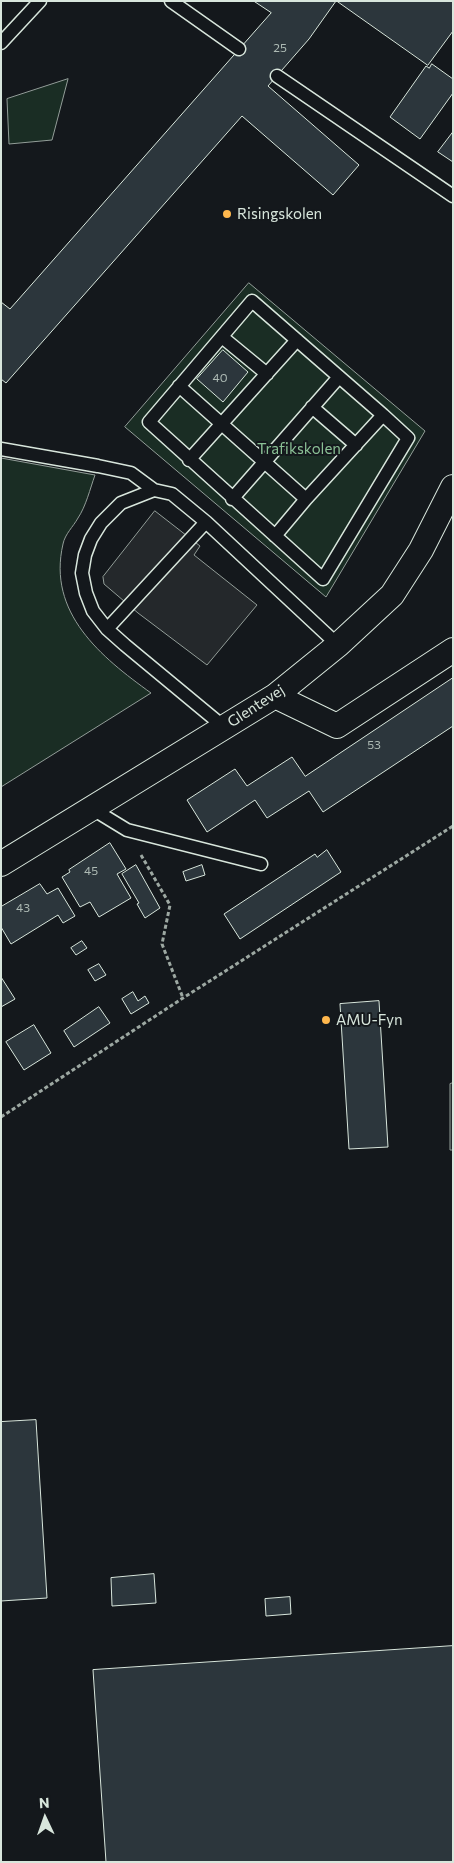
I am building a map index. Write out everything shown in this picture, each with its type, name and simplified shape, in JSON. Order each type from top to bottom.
[{"type":"street","name":"Glentevej","points":[[1,864],[275,696],[338,645],[392,595],[421,550],[453,487]]},
{"type":"street","points":[[275,696],[337,726],[453,650]]},
{"type":"lane","points":[[1,43],[40,1]]},
{"type":"lane","points":[[171,1],[238,49]]},
{"type":"lane","points":[[277,76],[453,196]]},
{"type":"lane","points":[[252,301],[297,340],[408,438],[323,579],[149,422],[252,301]]},
{"type":"lane","points":[[222,336],[267,374]]},
{"type":"lane","points":[[190,460],[297,340]]},
{"type":"lane","points":[[232,498],[339,377]]},
{"type":"lane","points":[[179,386],[306,499]]},
{"type":"lane","points":[[312,407],[356,445]]},
{"type":"lane","points":[[274,536],[383,415]]},
{"type":"lane","points":[[1,449],[98,466],[131,474],[154,490],[172,494],[206,522],[338,645]]},
{"type":"lane","points":[[154,490],[121,503],[101,523],[91,539],[85,555],[82,573],[86,593],[92,611],[107,629],[224,727]]},
{"type":"lane","points":[[107,629],[206,522]]},
{"type":"lane","points":[[90,808],[127,830],[261,864]]},
{"type":"path","points":[[1,1117],[183,998],[453,826]]},
{"type":"path","points":[[127,830],[170,905],[162,944],[183,998]]},
{"type":"green space","points":[[68,79],[52,140],[9,144],[7,99]]},
{"type":"green space","name":"Trafikskolen","points":[[249,283],[425,431],[326,597],[125,427]]},
{"type":"green space","points":[[1,458],[95,475],[83,508],[64,540],[60,569],[63,591],[71,612],[82,631],[114,664],[151,693],[1,787]]},
{"type":"shaded area","points":[[155,511],[200,546],[194,555],[257,605],[207,665],[138,613],[104,584],[103,577]]},
{"type":"shaded area","points":[[453,1083],[453,1150],[450,1150],[450,1084]]},
{"type":"building","points":[[254,1],[336,1],[309,39],[268,86],[359,165],[333,195],[242,116],[6,383],[1,379],[1,302],[10,309],[271,13]]},
{"type":"building","points":[[337,1],[453,1],[453,31],[428,65]]},
{"type":"building","points":[[432,64],[453,79],[453,93],[420,139],[390,117],[426,66],[429,68]]},
{"type":"building","points":[[453,132],[453,162],[438,152]]},
{"type":"building","points":[[223,350],[248,372],[223,402],[197,379]]},
{"type":"building","points":[[453,678],[453,726],[323,812],[309,791],[267,818],[255,800],[207,832],[187,800],[235,769],[247,786],[292,757],[305,776]]},
{"type":"building","points":[[110,843],[126,869],[117,874],[131,898],[99,917],[90,902],[80,907],[62,877],[70,872],[69,870]]},
{"type":"building","points":[[327,850],[341,872],[240,939],[224,914],[315,854],[317,857]]},
{"type":"building","points":[[136,865],[160,908],[145,918],[137,904],[139,903],[122,874]]},
{"type":"building","points":[[202,865],[205,875],[186,881],[183,872]]},
{"type":"building","points":[[40,884],[47,894],[58,888],[75,916],[63,923],[58,915],[11,944],[1,927],[1,907]]},
{"type":"building","points":[[82,941],[87,948],[76,955],[71,948]]},
{"type":"building","points":[[99,964],[106,975],[95,981],[88,970]]},
{"type":"building","points":[[1,977],[15,999],[1,1007]]},
{"type":"building","points":[[133,992],[138,1001],[145,996],[149,1003],[131,1014],[122,999]]},
{"type":"building","points":[[379,1001],[388,1147],[349,1149],[340,1004]]},
{"type":"building","points":[[99,1007],[110,1023],[74,1047],[64,1031]]},
{"type":"building","points":[[34,1025],[51,1053],[24,1070],[6,1042]]},
{"type":"building","points":[[36,1420],[47,1598],[1,1601],[1,1422]]},
{"type":"building","points":[[154,1574],[156,1603],[112,1606],[111,1578]]},
{"type":"building","points":[[290,1597],[291,1614],[266,1616],[265,1599]]},
{"type":"building","points":[[453,1646],[453,1862],[106,1862],[93,1670]]},
{"type":"place","name":"Risingskolen","points":[[227,214]]},
{"type":"place","name":"AMU-Fyn","points":[[326,1020]]}]
